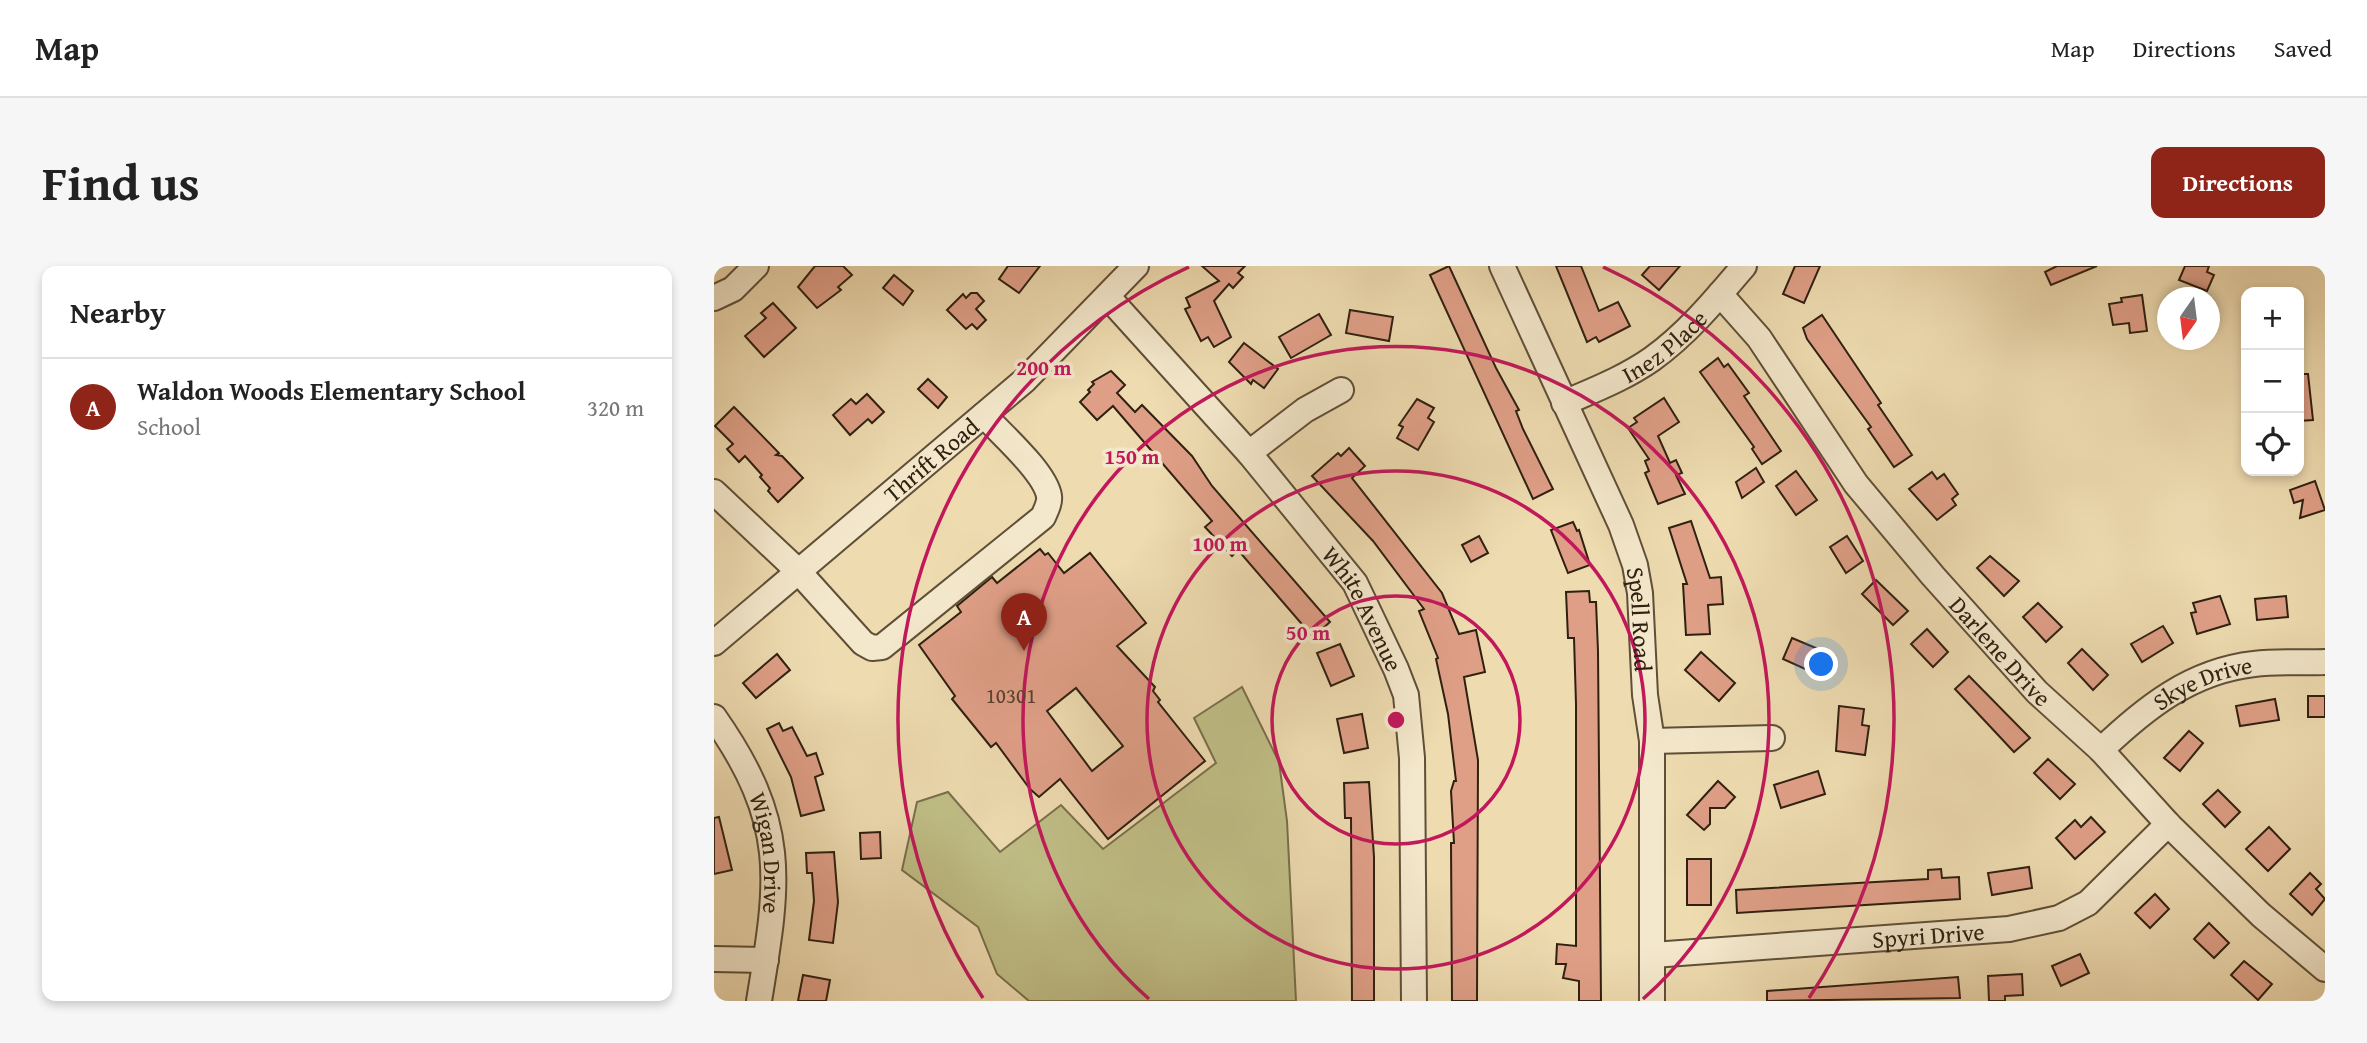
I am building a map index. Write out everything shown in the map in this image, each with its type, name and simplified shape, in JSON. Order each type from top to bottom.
[{"type":"street","points":[[714,298],[733,289],[757,266]]},
{"type":"street","name":"Thrift Road","points":[[714,643],[1025,380],[1136,266]]},
{"type":"street","name":"Spell Road","points":[[1502,266],[1621,525],[1635,565],[1651,741],[1652,1001]]},
{"type":"street","name":"Inez Place","points":[[1564,403],[1608,384],[1650,361],[1720,294],[1744,266]]},
{"type":"street","name":"Darlene Drive","points":[[1720,294],[1759,338],[1856,484],[2038,692],[2101,750],[2168,824],[2261,915],[2325,970]]},
{"type":"street","name":"White Avenue","points":[[1108,297],[1249,453],[1355,583],[1406,695],[1412,758],[1414,1001]]},
{"type":"street","points":[[1249,453],[1305,410],[1341,390]]},
{"type":"street","points":[[714,492],[798,571],[863,642],[872,648],[881,646],[926,614],[1042,517],[1049,497],[1044,483],[984,415]]},
{"type":"street","name":"Skye Drive","points":[[2101,750],[2147,708],[2195,679],[2255,664],[2325,662]]},
{"type":"street","name":"Wigan Drive","points":[[714,717],[740,757],[757,792],[774,854],[775,893],[759,1001]]},
{"type":"street","points":[[1651,741],[1772,738]]},
{"type":"street","name":"Spyri Drive","points":[[1653,955],[2009,929],[2059,918],[2088,903],[2168,824]]},
{"type":"street","points":[[714,960],[766,960]]},
{"type":"shaded area","points":[[1242,687],[1279,762],[1287,821],[1296,1001],[1029,1001],[997,974],[978,927],[902,870],[917,802],[948,792],[1000,852],[1061,805],[1103,849],[1216,763],[1194,718]]},
{"type":"building","points":[[815,266],[843,266],[852,275],[838,287],[841,290],[817,308],[798,287]]},
{"type":"building","points":[[1008,266],[1040,266],[1019,293],[999,279]]},
{"type":"building","points":[[1202,266],[1245,266],[1238,273],[1243,277],[1233,288],[1229,284],[1214,301],[1231,337],[1214,347],[1208,337],[1201,341],[1185,309],[1190,307],[1186,298],[1219,281]]},
{"type":"building","points":[[1449,266],[1496,368],[1519,410],[1516,411],[1523,429],[1553,489],[1533,499],[1430,275]]},
{"type":"building","points":[[1556,266],[1581,266],[1599,311],[1618,302],[1630,326],[1599,342],[1596,337],[1587,342]]},
{"type":"building","points":[[1650,266],[1680,266],[1659,290],[1642,275]]},
{"type":"building","points":[[1795,266],[1820,266],[1804,303],[1783,294]]},
{"type":"building","points":[[2057,266],[2097,266],[2051,285],[2045,272]]},
{"type":"building","points":[[2185,266],[2209,266],[2207,272],[2214,275],[2209,287],[2197,287],[2179,280]]},
{"type":"building","points":[[894,275],[913,291],[903,305],[883,288]]},
{"type":"building","points":[[971,293],[977,293],[984,301],[976,309],[986,320],[977,329],[972,324],[966,329],[947,310],[963,294],[966,298]]},
{"type":"building","points":[[2142,295],[2147,331],[2130,333],[2129,323],[2113,325],[2109,304],[2122,302],[2121,298]]},
{"type":"building","points":[[773,303],[796,328],[764,357],[745,336],[766,318],[761,313]]},
{"type":"building","points":[[1350,310],[1393,317],[1389,341],[1346,333]]},
{"type":"building","points":[[1319,314],[1331,335],[1291,358],[1279,337]]},
{"type":"building","points":[[1822,315],[1912,455],[1894,467],[1868,429],[1871,427],[1807,339],[1803,328]]},
{"type":"building","points":[[1244,343],[1278,369],[1264,388],[1253,380],[1251,384],[1229,362]]},
{"type":"building","points":[[1718,358],[1724,367],[1728,364],[1749,393],[1744,396],[1781,451],[1762,464],[1752,449],[1754,447],[1700,372]]},
{"type":"building","points":[[1111,371],[1125,385],[1117,393],[1135,412],[1142,405],[1192,456],[1212,486],[1330,622],[1313,637],[1238,550],[1232,556],[1205,527],[1212,521],[1113,406],[1097,420],[1080,402],[1090,392],[1088,390],[1094,384],[1092,382]]},
{"type":"building","points":[[2304,374],[2308,374],[2313,420],[2304,421]]},
{"type":"building","points":[[928,379],[947,397],[938,408],[918,389]]},
{"type":"building","points":[[867,394],[884,412],[872,423],[868,419],[850,435],[833,415],[851,399],[856,404]]},
{"type":"building","points":[[1664,398],[1679,422],[1658,436],[1670,463],[1676,460],[1682,473],[1676,475],[1685,494],[1658,504],[1645,473],[1649,471],[1645,461],[1649,459],[1628,428],[1637,422],[1634,418]]},
{"type":"building","points":[[1417,399],[1434,408],[1428,418],[1434,422],[1418,450],[1397,438],[1403,427],[1399,425]]},
{"type":"building","points":[[734,407],[779,453],[776,455],[782,456],[803,478],[778,502],[768,491],[770,488],[760,477],[762,475],[745,456],[739,462],[727,449],[733,444],[715,426]]},
{"type":"building","points":[[1349,448],[1365,466],[1352,478],[1442,593],[1459,634],[1476,630],[1485,672],[1464,677],[1478,760],[1477,1001],[1452,1001],[1451,843],[1454,843],[1451,791],[1456,781],[1448,714],[1436,659],[1438,658],[1419,611],[1424,609],[1373,541],[1312,476],[1338,453],[1341,456]]},
{"type":"building","points":[[1756,468],[1764,482],[1742,498],[1736,482]]},
{"type":"building","points":[[1796,471],[1817,500],[1796,515],[1776,486]]},
{"type":"building","points":[[1932,472],[1937,479],[1944,474],[1958,494],[1952,499],[1956,505],[1937,520],[1909,489]]},
{"type":"building","points":[[2315,481],[2325,510],[2300,518],[2303,500],[2294,503],[2290,490]]},
{"type":"building","points":[[1691,521],[1710,578],[1721,577],[1723,604],[1708,605],[1710,634],[1686,635],[1683,584],[1687,584],[1669,528]]},
{"type":"building","points":[[1573,522],[1577,531],[1579,530],[1590,565],[1568,573],[1551,530]]},
{"type":"building","points":[[1479,536],[1488,553],[1471,562],[1462,545]]},
{"type":"building","points":[[1847,536],[1863,561],[1846,573],[1830,547]]},
{"type":"building","points":[[1040,549],[1045,555],[1048,553],[1064,573],[1090,553],[1146,623],[1117,646],[1155,687],[1153,691],[1160,700],[1158,702],[1205,761],[1108,839],[1060,779],[1039,797],[1030,789],[996,743],[991,747],[952,699],[955,696],[919,645],[961,612],[957,606],[992,577],[997,583]],"holes":[[[1076,688],[1123,746],[1092,771],[1047,711]]]},
{"type":"building","points":[[1990,556],[2019,581],[2004,596],[1977,568]]},
{"type":"building","points":[[1876,580],[1908,611],[1893,625],[1862,594]]},
{"type":"building","points":[[1589,591],[1590,602],[1596,602],[1598,651],[1601,1001],[1579,1001],[1579,981],[1563,978],[1566,964],[1556,964],[1557,944],[1576,946],[1576,704],[1574,638],[1568,638],[1566,592]]},
{"type":"building","points":[[2220,596],[2230,624],[2197,634],[2191,613],[2196,612],[2193,603]]},
{"type":"building","points":[[2286,596],[2288,617],[2257,620],[2255,599]]},
{"type":"building","points":[[2038,603],[2062,627],[2046,642],[2023,617]]},
{"type":"building","points":[[2163,626],[2173,643],[2142,662],[2131,644]]},
{"type":"building","points":[[1927,629],[1948,652],[1933,667],[1911,644]]},
{"type":"building","points":[[1792,638],[1835,656],[1825,678],[1783,659]]},
{"type":"building","points":[[1340,644],[1354,676],[1331,686],[1317,653]]},
{"type":"building","points":[[2082,649],[2108,675],[2093,690],[2068,663]]},
{"type":"building","points":[[1701,652],[1735,683],[1719,701],[1685,670]]},
{"type":"building","points":[[777,654],[790,670],[756,698],[743,683]]},
{"type":"building","points":[[1969,676],[2030,738],[2014,752],[1955,689]]},
{"type":"building","points":[[2308,696],[2325,696],[2325,717],[2308,717]]},
{"type":"building","points":[[2275,699],[2279,720],[2240,726],[2236,706]]},
{"type":"building","points":[[1839,706],[1864,709],[1862,725],[1869,726],[1865,755],[1836,751]]},
{"type":"building","points":[[1362,714],[1368,748],[1344,753],[1337,719]]},
{"type":"building","points":[[779,723],[783,731],[792,727],[807,756],[816,753],[823,774],[815,777],[824,810],[801,816],[791,777],[767,729]]},
{"type":"building","points":[[2189,731],[2203,743],[2180,771],[2164,758]]},
{"type":"building","points":[[2048,759],[2075,784],[2060,799],[2034,773]]},
{"type":"building","points":[[1818,771],[1825,794],[1781,808],[1774,785]]},
{"type":"building","points":[[1718,781],[1735,797],[1725,808],[1710,808],[1710,824],[1704,830],[1687,815]]},
{"type":"building","points":[[1369,782],[1374,857],[1374,1001],[1352,1001],[1351,818],[1345,818],[1344,783]]},
{"type":"building","points":[[2218,790],[2240,812],[2225,827],[2203,804]]},
{"type":"building","points":[[719,817],[732,870],[714,874],[714,818]]},
{"type":"building","points":[[2091,817],[2105,832],[2075,859],[2056,838],[2075,820],[2081,827]]},
{"type":"building","points":[[2269,827],[2290,849],[2268,871],[2246,849]]},
{"type":"building","points":[[880,832],[881,858],[861,859],[860,833]]},
{"type":"building","points":[[834,852],[838,902],[833,943],[809,940],[814,901],[812,873],[807,873],[806,853]]},
{"type":"building","points":[[1687,859],[1711,859],[1711,905],[1687,905]]},
{"type":"building","points":[[2029,867],[2032,888],[1992,895],[1988,873]]},
{"type":"building","points":[[1941,869],[1942,878],[1959,877],[1960,899],[1737,913],[1736,890],[1928,879],[1928,870]]},
{"type":"building","points":[[2310,873],[2321,884],[2316,889],[2325,899],[2312,915],[2290,894]]},
{"type":"building","points":[[2155,894],[2169,909],[2150,928],[2135,913]]},
{"type":"building","points":[[2209,923],[2229,943],[2214,958],[2194,939]]},
{"type":"building","points":[[2080,954],[2089,973],[2061,986],[2052,966]]},
{"type":"building","points":[[2244,961],[2272,984],[2258,1000],[2231,975]]},
{"type":"building","points":[[2022,974],[2023,995],[2005,996],[2005,1001],[1989,1001],[1988,976]]},
{"type":"building","points":[[803,975],[830,980],[826,1001],[798,1001]]},
{"type":"building","points":[[1958,977],[1960,998],[1767,1001],[1767,991]]},
{"type":"place","name":"Waldon Woods Elementary School","points":[[1024,651]]}]
